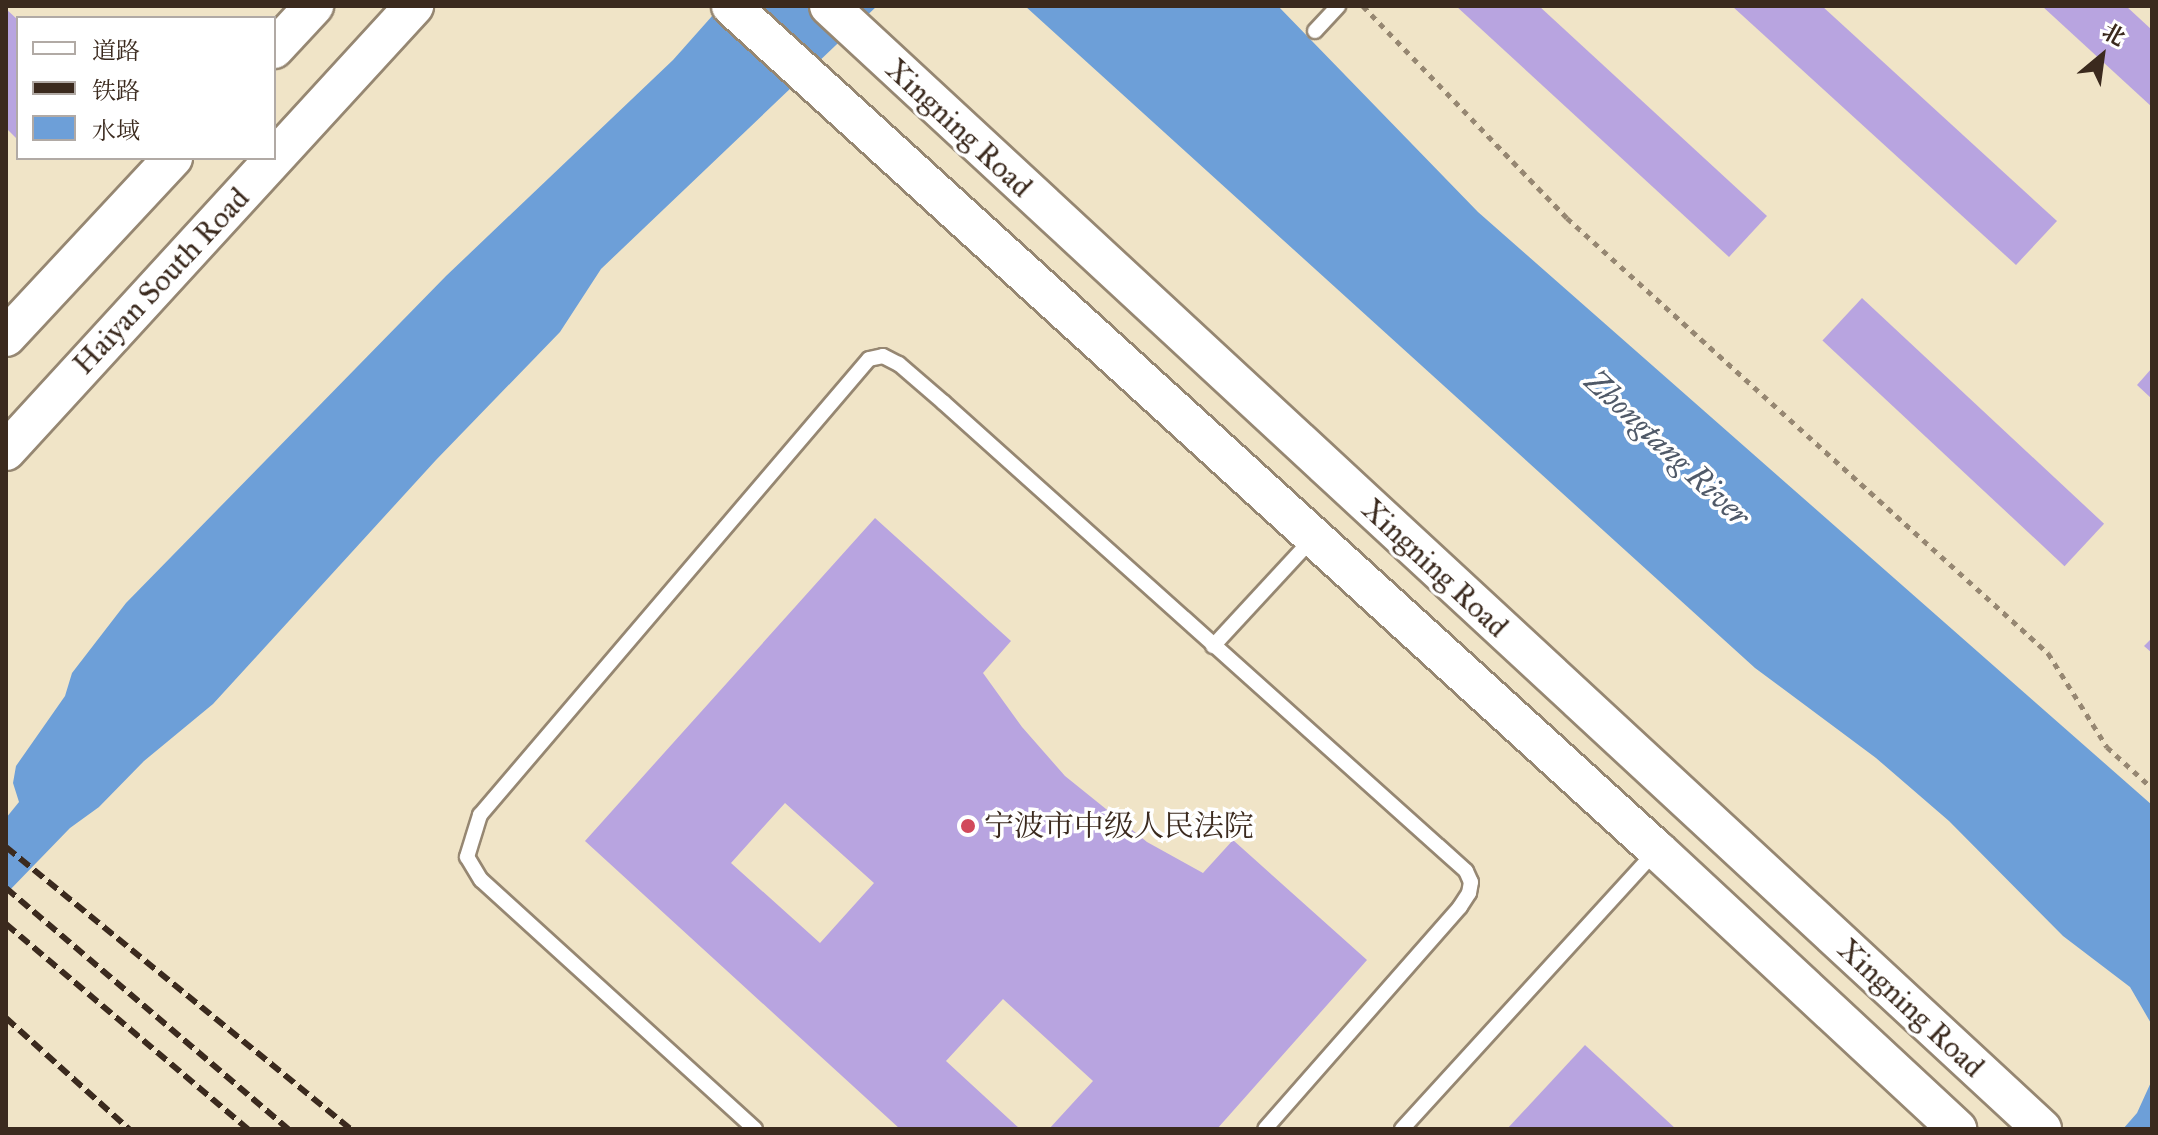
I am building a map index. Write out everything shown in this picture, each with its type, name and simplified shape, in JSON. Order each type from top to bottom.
[{"type":"main road","points":[[276,47],[314,6]]},
{"type":"main road","name":"Haiyan South Road","points":[[276,157],[414,6]]},
{"type":"main road","points":[[731,6],[1657,850],[1957,1129]]},
{"type":"main road","name":"Xingning Road","points":[[829,6],[2042,1129]]},
{"type":"main road","points":[[6,337],[171,160]]},
{"type":"main road","name":"Haiyan South Road","points":[[6,451],[273,160]]},
{"type":"lane","points":[[1315,31],[1338,6]]},
{"type":"lane","points":[[755,1129],[481,880],[467,857],[480,815],[869,359],[883,356],[899,364],[1466,871],[1471,882],[1469,893],[1460,907],[1265,1129]]},
{"type":"lane","points":[[1213,646],[1313,537]]},
{"type":"lane","points":[[1402,1129],[1657,850]]},
{"type":"path","points":[[1363,6],[1567,218],[2048,653],[2107,747],[2152,788]]},
{"type":"water","points":[[721,6],[877,6],[601,269],[560,332],[436,460],[213,704],[144,761],[99,807],[70,828],[6,894],[6,818],[19,802],[13,783],[16,766],[65,696],[72,673],[126,603],[446,276],[673,60]]},
{"type":"water","name":"Zhongtang River","points":[[1025,6],[1278,6],[1478,212],[2152,805],[2152,1025],[2130,987],[2063,936],[1949,821],[1876,758],[1755,668]]},
{"type":"water","points":[[2152,1080],[2152,1129],[2123,1129],[2137,1113]]},
{"type":"building","points":[[1456,6],[1539,6],[1767,216],[1729,257]]},
{"type":"building","points":[[1732,6],[1822,6],[2057,221],[2016,265]]},
{"type":"building","points":[[2042,6],[2126,6],[2152,30],[2152,107]]},
{"type":"building","points":[[6,9],[16,18],[16,138],[6,128]]},
{"type":"building","points":[[1862,298],[2104,524],[2065,566],[1822,340]]},
{"type":"building","points":[[2152,368],[2152,399],[2137,385]]},
{"type":"building","name":"宁波市中级人民法院","points":[[875,518],[1011,641],[983,673],[1022,727],[1065,776],[1147,842],[1203,873],[1233,840],[1367,960],[1217,1129],[1049,1129],[1093,1081],[1003,999],[946,1061],[1020,1129],[900,1129],[585,841]],"holes":[[[785,803],[874,883],[820,943],[731,863]]]},
{"type":"building","points":[[2152,638],[2152,653],[2144,646]]},
{"type":"building","points":[[1585,1045],[1676,1129],[1507,1129]]},
{"type":"railway","points":[[6,847],[351,1129]]},
{"type":"railway","points":[[6,888],[288,1129]]},
{"type":"railway","points":[[6,924],[248,1129]]},
{"type":"railway","points":[[6,1018],[129,1129]]},
{"type":"place","name":"宁波市中级人民法院","points":[[968,826]]}]
